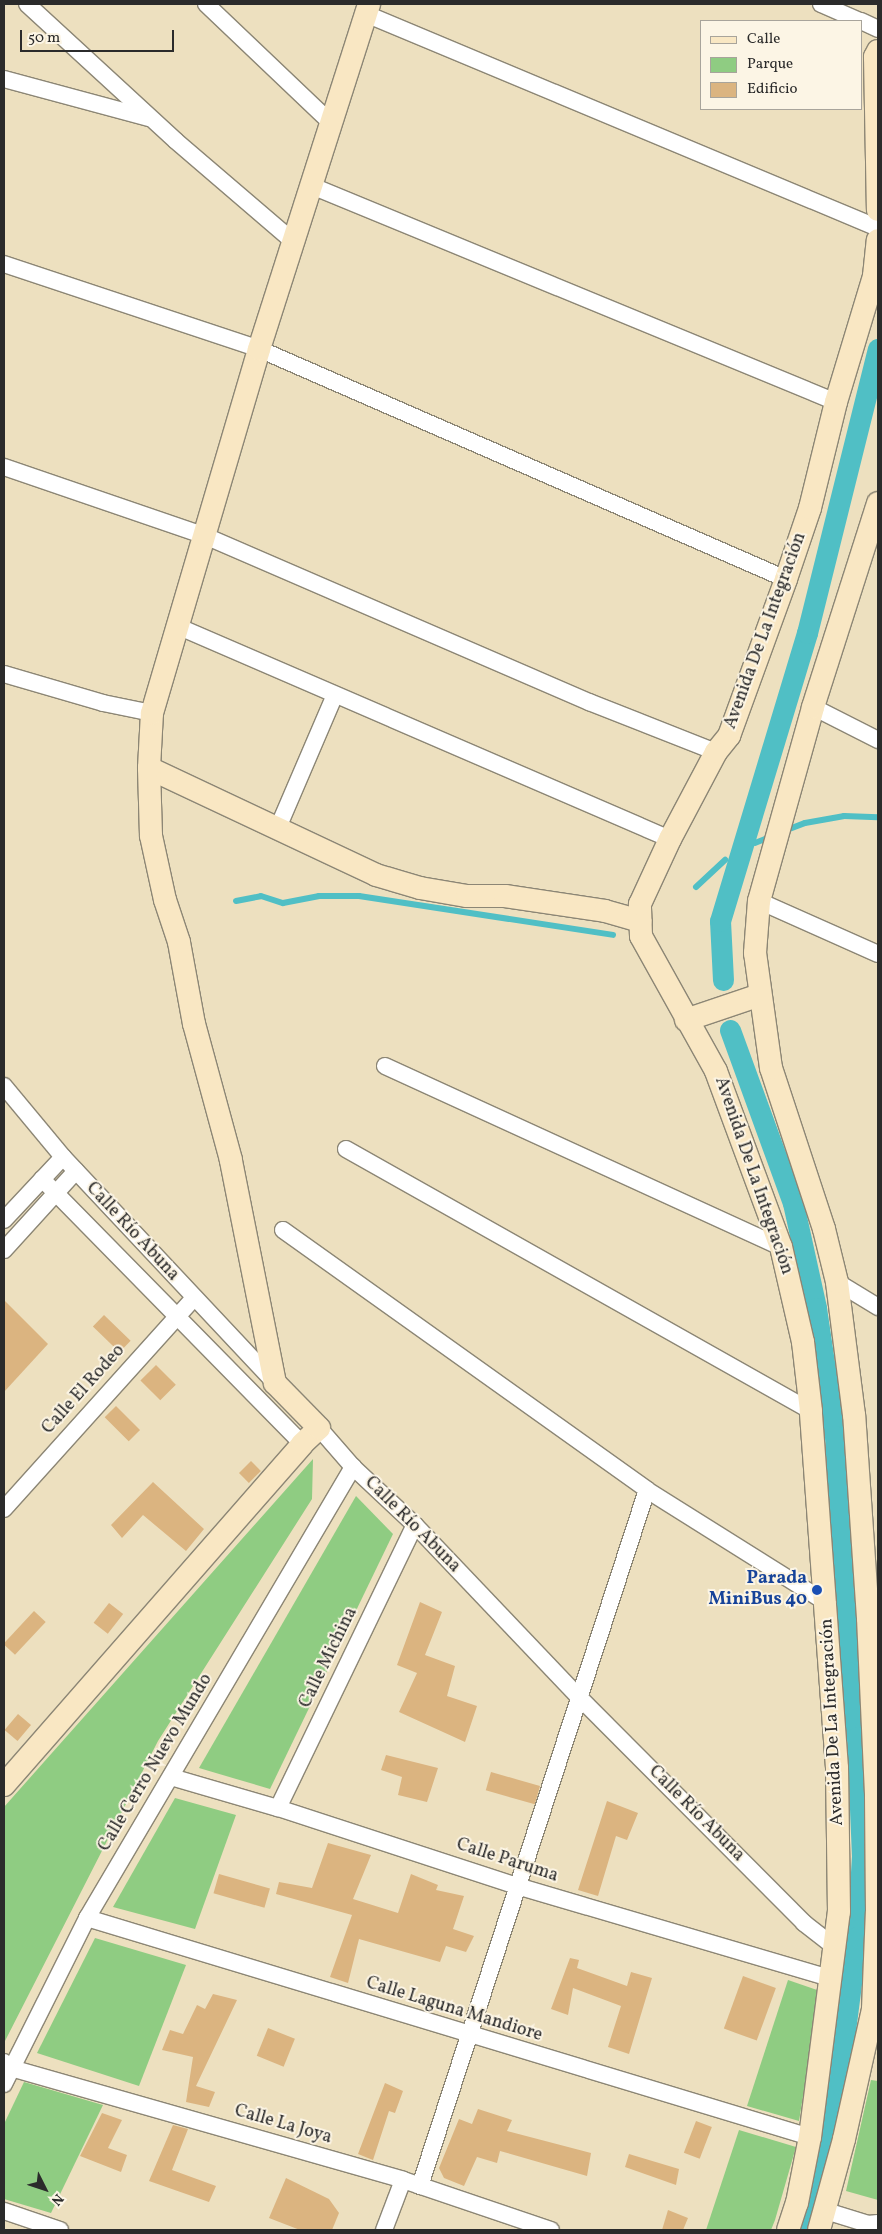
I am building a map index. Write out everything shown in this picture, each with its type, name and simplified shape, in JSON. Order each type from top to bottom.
[{"type":"main road","points":[[275,1382],[231,1160],[194,1024],[179,942],[165,900],[151,836],[149,768],[152,713],[259,349],[367,9]]},
{"type":"main road","points":[[878,50],[875,57],[878,210]]},
{"type":"main road","name":"Avenida De La Integración","points":[[788,2230],[797,2204],[810,2137],[836,1948],[838,1768],[811,1411],[803,1342],[781,1246],[716,1071],[648,952],[641,936],[640,904],[670,839],[716,752],[728,736],[786,579],[810,508],[836,402],[874,276],[878,240]]},
{"type":"main road","points":[[822,2220],[875,2012],[877,1795],[873,1622],[854,1415],[837,1282],[824,1229],[771,1068],[755,953],[759,901],[813,707],[873,545],[878,503]]},
{"type":"main road","points":[[149,768],[277,830],[376,874],[420,888],[467,896],[505,896],[605,911],[640,921]]},
{"type":"main road","points":[[686,1020],[760,995]]},
{"type":"main road","name":"Calle Río Abuna","points":[[275,1382],[319,1428]]},
{"type":"main road","points":[[4,1785],[302,1444],[319,1428]]},
{"type":"street","points":[[27,4],[152,118],[294,242]]},
{"type":"street","points":[[206,4],[331,124]]},
{"type":"street","points":[[821,4],[859,20]]},
{"type":"street","points":[[367,9],[878,228]]},
{"type":"street","points":[[862,21],[878,29]]},
{"type":"street","points":[[4,79],[152,118]]},
{"type":"street","points":[[312,186],[836,402]]},
{"type":"street","points":[[4,264],[259,349],[786,579]]},
{"type":"street","points":[[4,467],[203,535],[589,702],[716,752]]},
{"type":"street","points":[[177,626],[670,839]]},
{"type":"street","points":[[4,674],[104,703],[152,713]]},
{"type":"street","points":[[277,830],[334,695]]},
{"type":"street","points":[[813,707],[878,740]]},
{"type":"street","points":[[759,901],[878,954]]},
{"type":"street","points":[[385,1066],[781,1246]]},
{"type":"street","name":"Calle Río Abuna","points":[[4,1086],[63,1157],[275,1382]]},
{"type":"street","points":[[346,1149],[811,1411]]},
{"type":"street","points":[[4,1220],[63,1157]]},
{"type":"street","points":[[4,1250],[76,1171]]},
{"type":"street","points":[[42,1179],[302,1444]]},
{"type":"street","points":[[283,1230],[647,1490],[827,1603]]},
{"type":"street","points":[[837,1282],[878,1307]]},
{"type":"street","name":"Calle El Rodeo","points":[[4,1509],[194,1298]]},
{"type":"street","name":"Calle Río Abuna","points":[[319,1428],[353,1467],[415,1525],[579,1697],[804,1923],[836,1948]]},
{"type":"street","name":"Calle Cerro Nuevo Mundo","points":[[4,2084],[7,2065],[87,1918],[353,1467]]},
{"type":"street","points":[[420,2186],[647,1490]]},
{"type":"street","name":"Calle Michina","points":[[278,1808],[415,1525]]},
{"type":"street","name":"Calle Paruma","points":[[171,1778],[278,1808],[518,1886],[832,1979]]},
{"type":"street","name":"Calle Laguna Mandiore","points":[[87,1918],[469,2036],[810,2137]]},
{"type":"street","name":"Calle La Joya","points":[[7,2065],[403,2180],[551,2230]]},
{"type":"street","points":[[384,2230],[403,2180]]},
{"type":"street","points":[[4,2211],[60,2230]]},
{"type":"street","points":[[822,2220],[868,2224],[878,2223]]},
{"type":"green space","points":[[313,1459],[312,1499],[158,1741],[5,2041],[4,1807]]},
{"type":"green space","points":[[356,1496],[393,1534],[270,1789],[199,1768]]},
{"type":"green space","points":[[175,1798],[236,1815],[195,1929],[113,1907]]},
{"type":"green space","points":[[95,1938],[186,1965],[139,2086],[37,2053]]},
{"type":"green space","points":[[788,1980],[820,1991],[799,2121],[747,2106]]},
{"type":"green space","points":[[871,2080],[878,2081],[878,2200],[846,2191]]},
{"type":"green space","points":[[24,2082],[103,2105],[51,2213],[4,2199],[4,2124]]},
{"type":"green space","points":[[739,2130],[796,2147],[775,2220],[771,2230],[706,2230]]},
{"type":"building","points":[[4,1300],[48,1344],[4,1392]]},
{"type":"building","points":[[104,1315],[131,1341],[120,1352],[93,1327]]},
{"type":"building","points":[[156,1365],[176,1385],[160,1400],[140,1381]]},
{"type":"building","points":[[116,1406],[140,1430],[129,1441],[105,1417]]},
{"type":"building","points":[[251,1461],[261,1471],[249,1483],[239,1473]]},
{"type":"building","points":[[153,1482],[204,1529],[186,1551],[143,1515],[122,1538],[111,1525]]},
{"type":"building","points":[[420,1602],[442,1612],[425,1655],[455,1666],[447,1696],[477,1706],[465,1742],[399,1712],[417,1673],[397,1665]]},
{"type":"building","points":[[109,1603],[123,1614],[108,1634],[94,1623]]},
{"type":"building","points":[[34,1611],[46,1622],[15,1655],[4,1643]]},
{"type":"building","points":[[18,1714],[31,1725],[18,1741],[5,1730]]},
{"type":"building","points":[[386,1755],[438,1768],[427,1802],[398,1795],[402,1777],[381,1770]]},
{"type":"building","points":[[491,1772],[540,1786],[535,1804],[486,1790]]},
{"type":"building","points":[[607,1801],[638,1813],[627,1840],[616,1836],[598,1896],[578,1890]]},
{"type":"building","points":[[328,1843],[371,1855],[353,1899],[398,1913],[411,1874],[438,1885],[436,1890],[464,1896],[453,1929],[474,1936],[466,1952],[446,1946],[440,1962],[359,1939],[348,1983],[330,1977],[352,1915],[276,1894],[279,1882],[312,1888]]},
{"type":"building","points":[[219,1874],[270,1889],[264,1908],[213,1893]]},
{"type":"building","points":[[570,1958],[579,1960],[577,1968],[627,1986],[631,1972],[652,1978],[629,2054],[608,2047],[621,2006],[573,1988],[568,2015],[551,2009]]},
{"type":"building","points":[[743,1976],[776,1988],[757,2041],[724,2029]]},
{"type":"building","points":[[213,1994],[237,2000],[196,2086],[215,2092],[209,2107],[186,2102],[193,2057],[162,2050],[170,2030],[183,2034],[197,2005],[205,2009]]},
{"type":"building","points":[[268,2028],[295,2039],[284,2067],[257,2056]]},
{"type":"building","points":[[385,2083],[403,2091],[395,2113],[389,2111],[373,2160],[358,2154]]},
{"type":"building","points":[[478,2109],[512,2120],[507,2131],[591,2153],[587,2176],[500,2151],[497,2163],[477,2157],[464,2186],[444,2178],[439,2168],[459,2119],[472,2124]]},
{"type":"building","points":[[102,2113],[122,2120],[108,2148],[127,2155],[121,2172],[80,2156]]},
{"type":"building","points":[[696,2121],[712,2127],[700,2159],[684,2153]]},
{"type":"building","points":[[173,2125],[188,2129],[172,2170],[216,2186],[209,2202],[149,2181]]},
{"type":"building","points":[[629,2154],[679,2169],[676,2185],[625,2167]]},
{"type":"building","points":[[286,2178],[329,2199],[339,2213],[332,2230],[300,2230],[269,2218]]},
{"type":"building","points":[[668,2210],[688,2218],[683,2230],[662,2230]]},
{"type":"waterway","points":[[723,980],[720,921],[807,633],[878,349]]},
{"type":"waterway","points":[[784,831],[805,823],[844,816],[878,817]]},
{"type":"waterway","points":[[755,843],[772,836]]},
{"type":"waterway","points":[[696,887],[725,860]]},
{"type":"waterway","points":[[236,901],[261,896],[283,903],[319,896],[359,896],[613,935]]},
{"type":"waterway","points":[[730,1030],[793,1203],[816,1308],[835,1436],[848,1672],[857,1737],[862,1856],[857,1937],[831,2140],[806,2230]]},
{"type":"place","name":"Parada MiniBus 40","points":[[817,1590]]}]
